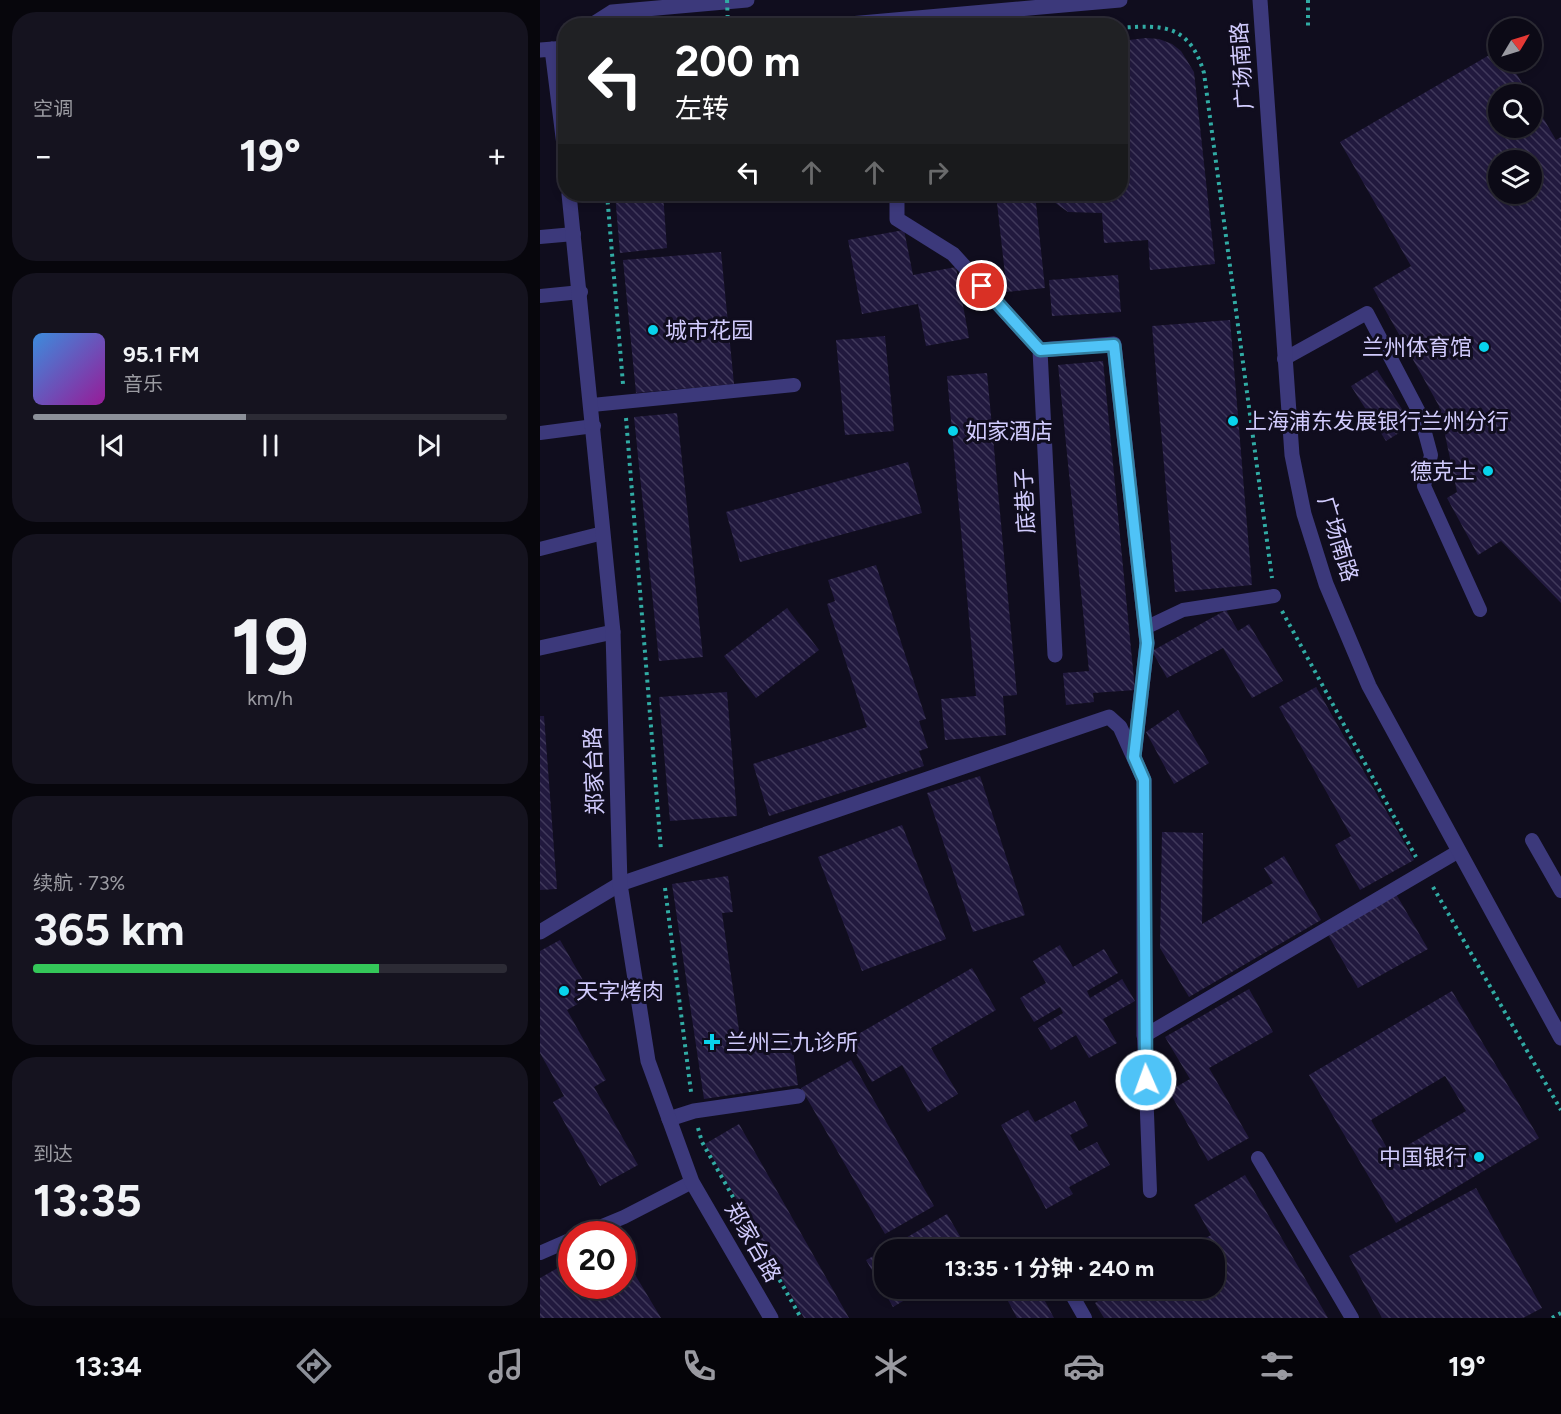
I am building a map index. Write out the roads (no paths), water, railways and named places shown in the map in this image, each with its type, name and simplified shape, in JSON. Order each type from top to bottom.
[{"type":"street","points":[[603,18],[612,12],[747,0]]},
{"type":"street","points":[[942,18],[1120,0]]},
{"type":"street","name":"广场南路","points":[[1260,0],[1292,455],[1304,514],[1326,584],[1369,686],[1459,851],[1556,1017],[1561,1038]]},
{"type":"street","points":[[556,47],[558,70]]},
{"type":"street","name":"郑家台路","points":[[570,201],[581,292],[613,632],[620,884],[648,1060],[692,1182],[771,1318]]},
{"type":"street","points":[[897,201],[897,219],[953,254],[1040,350],[1114,345],[1147,643],[1134,757]]},
{"type":"street","name":"底巷子","points":[[1040,350],[1055,655]]},
{"type":"street","points":[[540,648],[613,632]]},
{"type":"street","points":[[540,932],[620,884],[1109,717],[1120,727],[1144,780],[1144,1036]]},
{"type":"street","points":[[669,1119],[694,1111],[798,1096]]},
{"type":"lane","points":[[540,237],[574,234]]},
{"type":"lane","points":[[540,296],[581,292]]},
{"type":"lane","points":[[1284,359],[1367,313],[1420,414],[1431,455],[1424,486],[1480,610]]},
{"type":"lane","points":[[592,405],[794,385]]},
{"type":"lane","points":[[540,433],[594,426]]},
{"type":"lane","points":[[540,549],[603,533]]},
{"type":"lane","points":[[1145,628],[1183,610],[1274,596]]},
{"type":"lane","points":[[1532,840],[1561,891]]},
{"type":"lane","points":[[1150,1191],[1144,1036],[1459,851]]},
{"type":"lane","points":[[1258,1158],[1352,1318]]},
{"type":"lane","points":[[614,1221],[692,1182]]},
{"type":"lane","points":[[540,1253],[558,1245]]},
{"type":"lane","points":[[1074,1299],[1085,1318]]},
{"type":"place","name":"城市花园","points":[[653,330]]},
{"type":"place","name":"兰州体育馆","points":[[1484,347]]},
{"type":"place","name":"上海浦东发展银行兰州分行","points":[[1233,421]]},
{"type":"place","name":"如家酒店","points":[[953,431]]},
{"type":"place","name":"德克士","points":[[1488,471]]},
{"type":"place","name":"天字烤肉","points":[[564,991]]},
{"type":"place","name":"兰州三九诊所","points":[[712,1042]]},
{"type":"place","name":"中国银行","points":[[1479,1157]]}]
